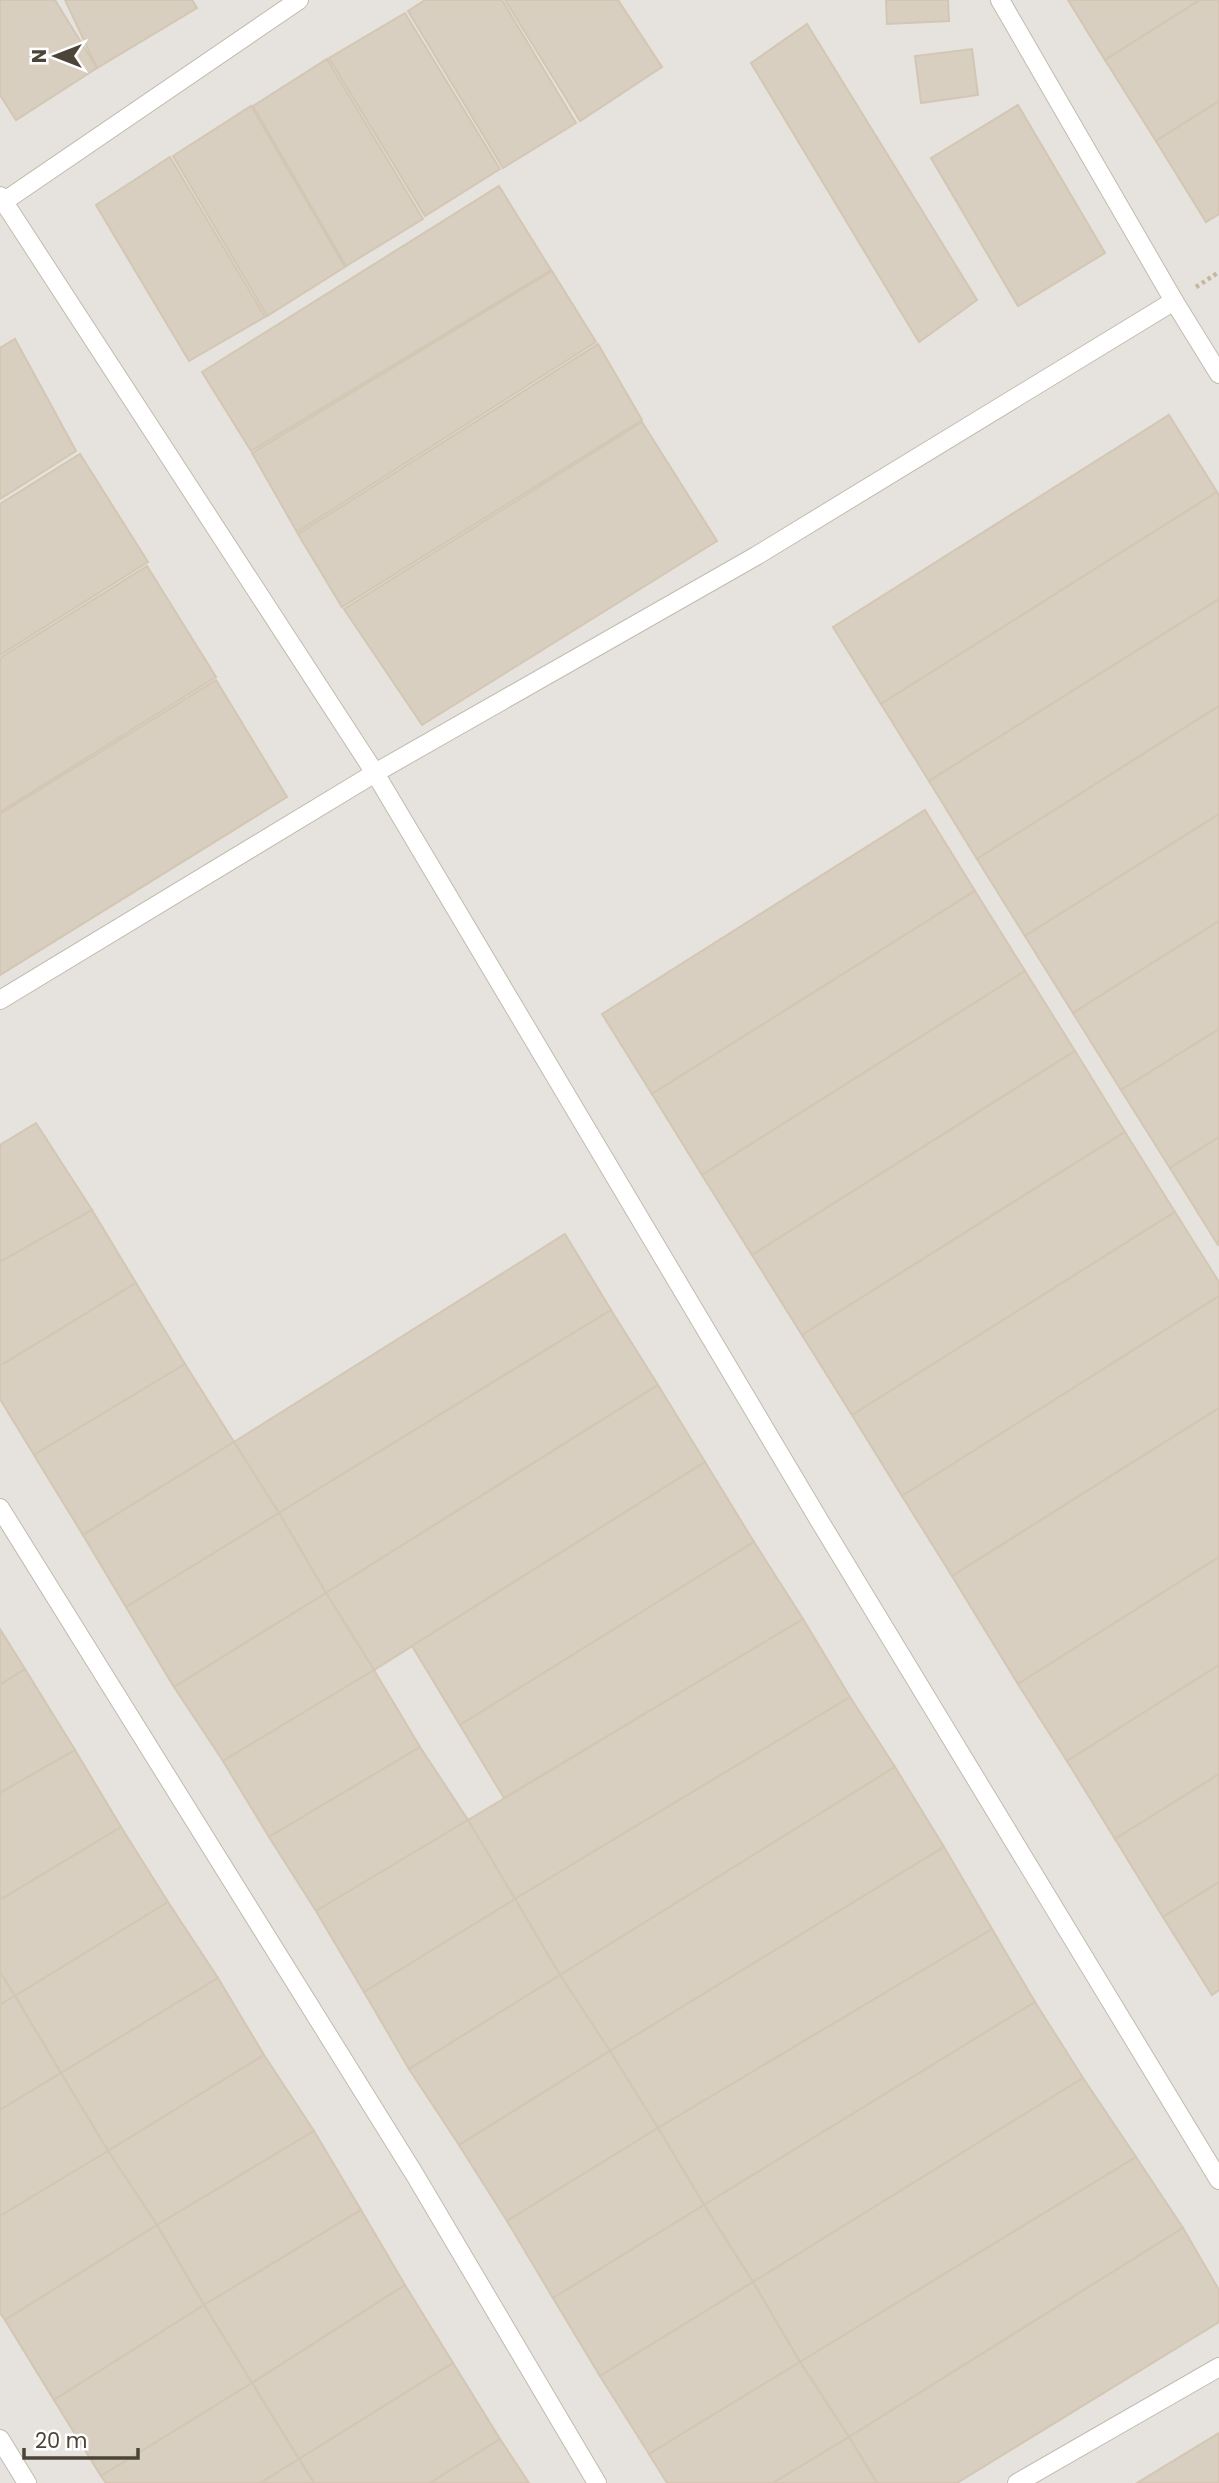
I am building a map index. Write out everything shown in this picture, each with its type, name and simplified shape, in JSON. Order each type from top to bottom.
[{"type":"lane","points":[[299,0],[2,199],[376,773],[815,1514],[1219,2180]]},
{"type":"lane","points":[[1000,0],[1219,374]]},
{"type":"lane","points":[[0,1000],[376,773],[756,556],[1174,301]]},
{"type":"lane","points":[[0,1508],[415,2175],[597,2483]]},
{"type":"lane","points":[[1017,2483],[1219,2367]]},
{"type":"lane","points":[[0,2439],[27,2483]]},
{"type":"shaded area","points":[[0,0],[1219,0],[1219,2483],[0,2483]]},
{"type":"building","points":[[0,0],[55,0],[97,68],[16,120],[0,95]]},
{"type":"building","points":[[65,0],[192,0],[197,8],[97,68]]},
{"type":"building","points":[[425,0],[502,0],[576,123],[503,168],[408,11]]},
{"type":"building","points":[[505,0],[618,0],[662,67],[580,121]]},
{"type":"building","points":[[886,0],[948,0],[949,21],[887,24]]},
{"type":"building","points":[[1068,0],[1200,0],[1105,60]]},
{"type":"building","points":[[1200,0],[1219,0],[1219,101],[1156,141],[1105,60]]},
{"type":"building","points":[[405,13],[500,169],[425,216],[329,58]]},
{"type":"building","points":[[807,24],[977,300],[919,342],[751,63]]},
{"type":"building","points":[[972,49],[978,95],[921,103],[915,56]]},
{"type":"building","points":[[327,59],[423,219],[346,266],[253,106]]},
{"type":"building","points":[[1219,101],[1219,214],[1206,222],[1156,141]]},
{"type":"building","points":[[1018,105],[1105,253],[1018,306],[931,158]]},
{"type":"building","points":[[251,106],[345,267],[267,316],[173,156]]},
{"type":"building","points":[[170,157],[265,317],[189,361],[96,205]]},
{"type":"building","points":[[499,186],[551,270],[251,451],[202,372]]},
{"type":"building","points":[[552,271],[596,342],[297,532],[252,453]]},
{"type":"building","points":[[15,339],[76,451],[0,499],[0,348]]},
{"type":"building","points":[[598,344],[642,420],[342,607],[298,534]]},
{"type":"building","points":[[1169,415],[1217,492],[881,704],[833,627]]},
{"type":"building","points":[[642,422],[717,541],[422,725],[344,609]]},
{"type":"building","points":[[80,454],[148,562],[0,655],[0,504]]},
{"type":"building","points":[[1217,492],[1219,599],[929,781],[881,704]]},
{"type":"building","points":[[147,566],[216,677],[0,812],[0,658]]},
{"type":"building","points":[[1219,599],[1219,706],[977,859],[929,781]]},
{"type":"building","points":[[216,680],[287,797],[0,975],[0,814]]},
{"type":"building","points":[[1219,706],[1219,814],[1025,936],[977,859]]},
{"type":"building","points":[[925,810],[975,891],[652,1094],[602,1014]]},
{"type":"building","points":[[1219,814],[1219,921],[1073,1013],[1025,936]]},
{"type":"building","points":[[975,891],[1025,971],[702,1175],[652,1094]]},
{"type":"building","points":[[1219,921],[1219,1029],[1121,1090],[1073,1013]]},
{"type":"building","points":[[1025,971],[1075,1051],[752,1255],[702,1175]]},
{"type":"building","points":[[1219,1029],[1219,1137],[1170,1168],[1121,1090]]},
{"type":"building","points":[[1075,1051],[1125,1132],[802,1335],[752,1255]]},
{"type":"building","points":[[36,1123],[92,1210],[0,1262],[0,1145]]},
{"type":"building","points":[[1125,1132],[1175,1212],[852,1415],[802,1335]]},
{"type":"building","points":[[1219,1137],[1219,1244],[1218,1245],[1170,1168]]},
{"type":"building","points":[[92,1210],[136,1283],[0,1366],[0,1262]]},
{"type":"building","points":[[1175,1212],[1219,1282],[1219,1296],[902,1496],[852,1415]]},
{"type":"building","points":[[565,1234],[611,1310],[279,1513],[234,1442]]},
{"type":"building","points":[[136,1283],[185,1364],[34,1455],[0,1399],[0,1366]]},
{"type":"building","points":[[1219,1296],[1219,1408],[952,1576],[902,1496]]},
{"type":"building","points":[[611,1310],[658,1385],[326,1593],[279,1513]]},
{"type":"building","points":[[185,1364],[234,1442],[83,1535],[34,1455]]},
{"type":"building","points":[[658,1385],[705,1462],[374,1670],[326,1593]]},
{"type":"building","points":[[1219,1408],[1219,1557],[1018,1684],[952,1576]]},
{"type":"building","points":[[234,1442],[279,1513],[126,1607],[83,1535]]},
{"type":"building","points":[[705,1462],[754,1542],[460,1725],[412,1646]]},
{"type":"building","points":[[279,1513],[326,1593],[174,1687],[126,1607]]},
{"type":"building","points":[[754,1542],[803,1619],[504,1798],[460,1725]]},
{"type":"building","points":[[1219,1557],[1219,1665],[1067,1761],[1018,1684]]},
{"type":"building","points":[[326,1593],[374,1670],[223,1761],[174,1687]]},
{"type":"building","points":[[803,1619],[850,1697],[515,1899],[468,1820]]},
{"type":"building","points":[[0,1629],[25,1669],[0,1685]]},
{"type":"building","points":[[1219,1665],[1219,1774],[1115,1839],[1067,1761]]},
{"type":"building","points":[[25,1669],[75,1750],[0,1793],[0,1685]]},
{"type":"building","points":[[374,1670],[420,1747],[269,1837],[223,1761]]},
{"type":"building","points":[[850,1697],[895,1767],[560,1975],[515,1899]]},
{"type":"building","points":[[420,1747],[468,1820],[316,1911],[269,1837]]},
{"type":"building","points":[[75,1750],[121,1827],[0,1900],[0,1793]]},
{"type":"building","points":[[895,1767],[944,1847],[610,2051],[560,1975]]},
{"type":"building","points":[[1219,1774],[1219,1882],[1163,1917],[1115,1839]]},
{"type":"building","points":[[468,1820],[515,1899],[364,1992],[316,1911]]},
{"type":"building","points":[[121,1827],[168,1902],[15,1996],[0,1972],[0,1900]]},
{"type":"building","points":[[944,1847],[992,1929],[658,2128],[610,2051]]},
{"type":"building","points":[[1219,1882],[1219,1990],[1212,1995],[1163,1917]]},
{"type":"building","points":[[515,1899],[560,1975],[409,2069],[364,1992]]},
{"type":"building","points":[[168,1902],[218,1978],[61,2073],[15,1996]]},
{"type":"building","points":[[992,1929],[1035,2002],[704,2205],[658,2128]]},
{"type":"building","points":[[0,1972],[15,1996],[0,2005]]},
{"type":"building","points":[[560,1975],[610,2051],[459,2145],[409,2069]]},
{"type":"building","points":[[218,1978],[264,2055],[108,2151],[61,2073]]},
{"type":"building","points":[[15,1996],[61,2073],[0,2110],[0,2005]]},
{"type":"building","points":[[1035,2002],[1083,2078],[753,2282],[704,2205]]},
{"type":"building","points":[[610,2051],[658,2128],[507,2221],[459,2145]]},
{"type":"building","points":[[264,2055],[314,2131],[157,2225],[108,2151]]},
{"type":"building","points":[[61,2073],[108,2151],[0,2216],[0,2110]]},
{"type":"building","points":[[1083,2078],[1136,2157],[800,2362],[753,2282]]},
{"type":"building","points":[[658,2128],[704,2205],[553,2298],[507,2221]]},
{"type":"building","points":[[314,2131],[361,2210],[204,2305],[157,2225]]},
{"type":"building","points":[[108,2151],[157,2225],[5,2320],[0,2313],[0,2216]]},
{"type":"building","points":[[1136,2157],[1183,2228],[849,2437],[800,2362]]},
{"type":"building","points":[[704,2205],[753,2282],[600,2376],[553,2298]]},
{"type":"building","points":[[361,2210],[405,2285],[252,2383],[204,2305]]},
{"type":"building","points":[[157,2225],[204,2305],[54,2400],[5,2320]]},
{"type":"building","points":[[1183,2228],[1219,2290],[1219,2322],[957,2483],[877,2483],[849,2437]]},
{"type":"building","points":[[753,2282],[800,2362],[649,2454],[600,2376]]},
{"type":"building","points":[[405,2285],[453,2363],[299,2459],[252,2383]]},
{"type":"building","points":[[204,2305],[252,2383],[101,2476],[54,2400]]},
{"type":"building","points":[[800,2362],[849,2437],[773,2483],[667,2483],[649,2454]]},
{"type":"building","points":[[453,2363],[500,2439],[430,2483],[314,2483],[299,2459]]},
{"type":"building","points":[[252,2383],[299,2459],[260,2483],[106,2483],[101,2476]]},
{"type":"building","points":[[1219,2433],[1219,2483],[1137,2483]]},
{"type":"building","points":[[849,2437],[877,2483],[773,2483]]},
{"type":"building","points":[[500,2439],[529,2483],[430,2483]]},
{"type":"building","points":[[299,2459],[314,2483],[260,2483]]}]
